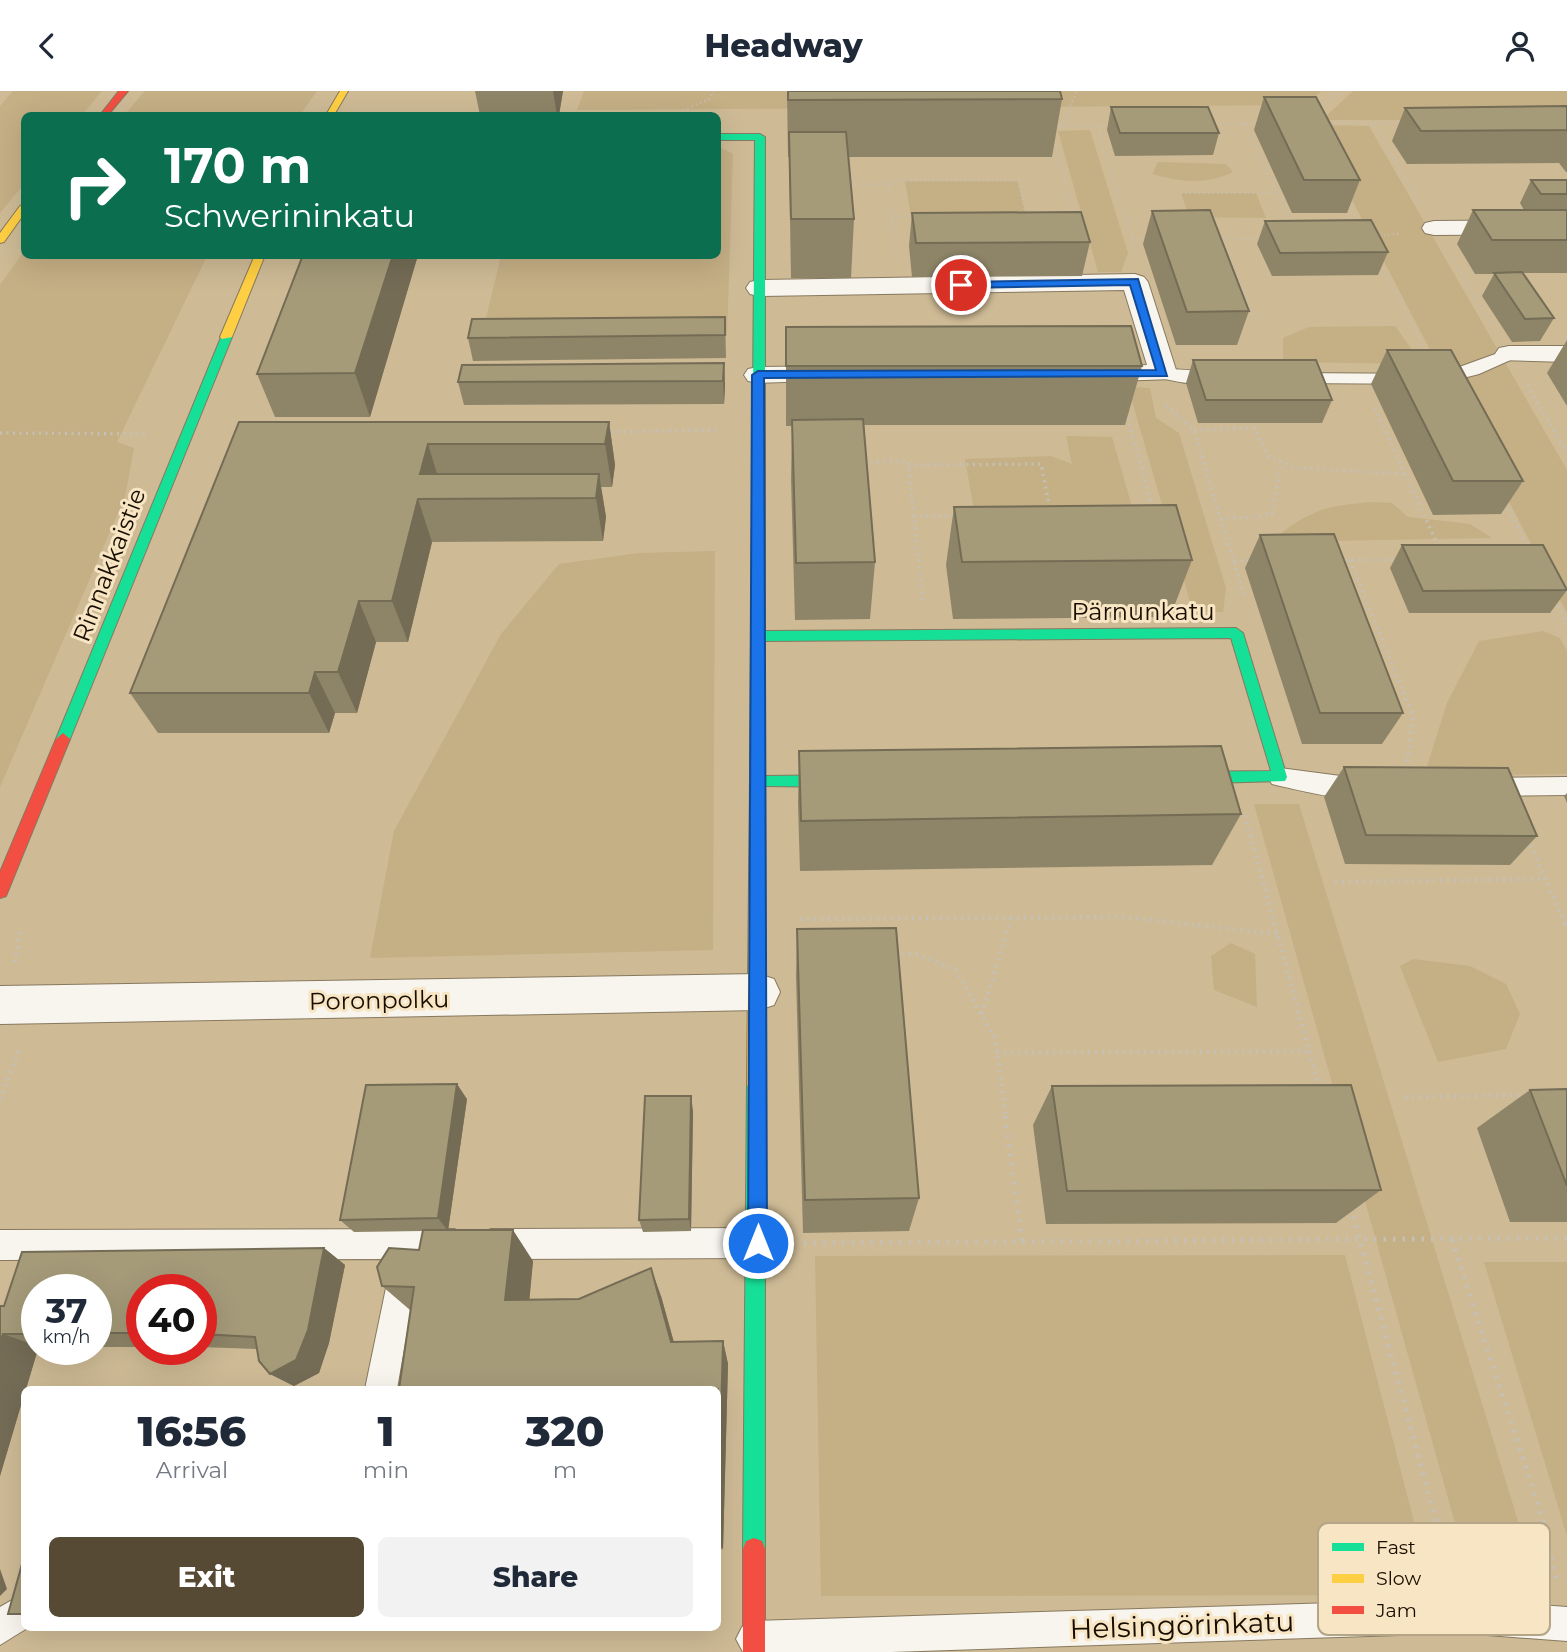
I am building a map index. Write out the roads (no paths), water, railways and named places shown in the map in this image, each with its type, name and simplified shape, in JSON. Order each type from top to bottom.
[{"type":"main road","points":[[106,112],[124,91]]},
{"type":"main road","points":[[332,112],[344,91]]},
{"type":"main road","points":[[721,137],[760,137],[756,636],[759,992],[754,1645]]},
{"type":"main road","points":[[0,240],[21,212]]},
{"type":"main road","name":"Rinnakkaistie","points":[[0,891],[93,670],[183,435],[258,259]]},
{"type":"main road","name":"Pärnunkatu","points":[[756,636],[1236,633],[1280,777]]},
{"type":"main road","points":[[1166,778],[1280,777]]},
{"type":"main road","points":[[758,782],[870,781]]},
{"type":"street","points":[[1434,228],[1567,227]]},
{"type":"street","points":[[760,288],[1135,282],[1159,373],[1061,374]]},
{"type":"street","points":[[1509,354],[1567,353]]},
{"type":"street","points":[[758,375],[859,374]]},
{"type":"street","name":"Poronpolku","points":[[0,1005],[128,1005],[759,992]]},
{"type":"lane","points":[[1265,378],[1440,379],[1473,370],[1509,354]]},
{"type":"lane","points":[[1159,373],[1183,378],[1238,378]]},
{"type":"lane","points":[[1280,777],[1335,787],[1402,787]]},
{"type":"lane","points":[[1466,787],[1567,786]]},
{"type":"lane","points":[[0,1245],[758,1243]]},
{"type":"lane","points":[[382,1386],[408,1244]]},
{"type":"lane","points":[[0,1628],[21,1612]]},
{"type":"lane","name":"Helsingörinkatu","points":[[754,1645],[1318,1622]]}]
